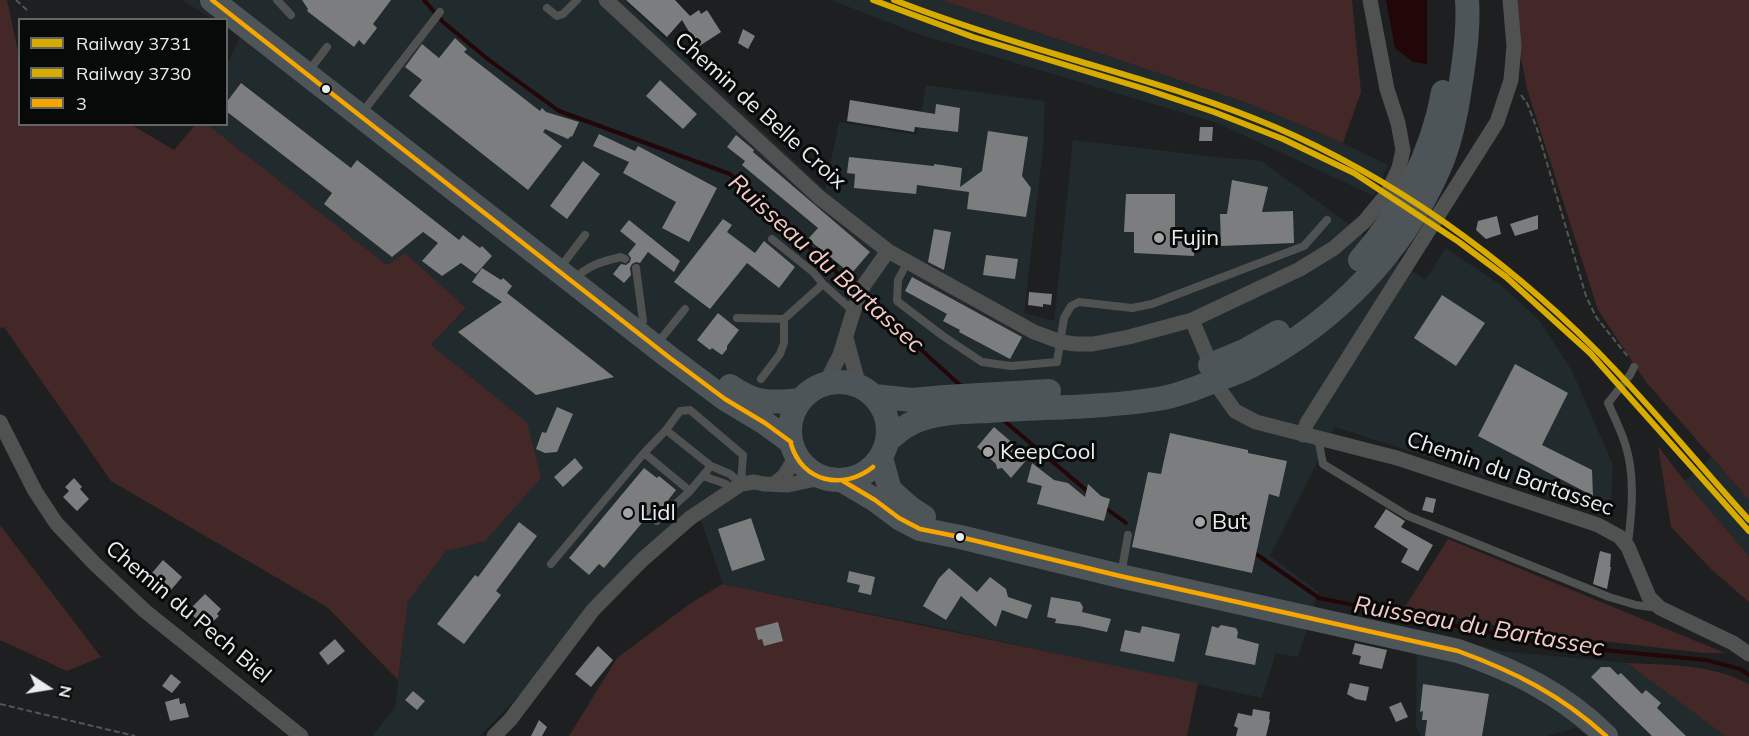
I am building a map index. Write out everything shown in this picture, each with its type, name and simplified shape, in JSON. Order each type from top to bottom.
[{"type":"main road","points":[[212,0],[316,62]]},
{"type":"main road","points":[[232,0],[316,62],[363,111],[659,341],[725,399],[765,423],[794,449],[811,472],[832,479],[875,501],[899,519],[920,529],[1458,651],[1530,680],[1565,700],[1606,736]]},
{"type":"main road","points":[[794,449],[790,427],[793,412],[812,390],[825,384],[848,383],[866,391],[946,405],[1016,400],[1154,383],[1197,370],[1246,350],[1299,319],[1343,281],[1376,242],[1399,207],[1422,164],[1440,109],[1449,61],[1450,0]]},
{"type":"main road","points":[[1016,400],[1092,406],[1159,399],[1203,386],[1254,365],[1307,333],[1353,293],[1391,249],[1416,214],[1439,168],[1458,102],[1464,62],[1467,0]]},
{"type":"main road","points":[[659,341],[744,396],[770,403],[801,400]]},
{"type":"main road","points":[[866,391],[883,409],[888,425],[884,449],[890,490],[909,507],[960,537]]},
{"type":"main road","points":[[832,479],[858,477],[871,470],[884,449],[907,425],[946,405]]},
{"type":"street","name":"Chemin de Belle Croix","points":[[606,0],[819,197],[888,251],[1034,332],[1060,342],[1076,344],[1093,344],[1129,337],[1192,320],[1300,269],[1334,248],[1365,221],[1387,195],[1399,168],[1402,150],[1370,0]]},
{"type":"street","points":[[1311,436],[1307,423],[1497,122],[1511,80],[1514,46],[1510,0]]},
{"type":"street","points":[[825,384],[840,355],[864,285],[888,251]]},
{"type":"street","points":[[1192,320],[1208,358]]},
{"type":"street","points":[[846,338],[866,391]]},
{"type":"street","name":"Chemin du Bartassec","points":[[1220,390],[1234,411],[1256,422],[1397,458],[1598,525],[1620,537],[1628,547],[1649,597],[1659,608]]},
{"type":"street","name":"Chemin du Pech Biel","points":[[0,422],[35,491],[56,523],[94,563],[145,611],[301,736]]},
{"type":"street","points":[[774,484],[784,476],[794,449]]},
{"type":"street","points":[[494,736],[510,720],[593,610],[642,560],[682,525],[736,486],[754,482],[788,484],[832,479]]},
{"type":"street","points":[[1659,608],[1732,643],[1749,654]]},
{"type":"lane","points":[[277,0],[291,15]]},
{"type":"lane","points":[[547,8],[557,16],[563,14],[577,0]]},
{"type":"lane","points":[[363,111],[440,12]]},
{"type":"lane","points":[[907,262],[898,280],[897,301],[982,362],[1011,366],[1058,362],[1064,318],[1071,306],[1079,302],[1132,308],[1152,304],[1304,246],[1327,220]]},
{"type":"lane","points":[[569,271],[585,234]]},
{"type":"lane","points":[[772,239],[813,272],[823,284],[855,308]]},
{"type":"lane","points":[[569,271],[621,257],[625,259]]},
{"type":"lane","points":[[636,268],[639,326]]},
{"type":"lane","points":[[737,318],[784,319],[823,284]]},
{"type":"lane","points":[[659,341],[684,309]]},
{"type":"lane","points":[[761,379],[780,354],[784,343],[784,319]]},
{"type":"lane","points":[[1628,547],[1632,500],[1630,465],[1623,437],[1608,403],[1634,367]]},
{"type":"lane","points":[[551,564],[680,411],[690,410],[743,455],[736,486]]},
{"type":"lane","points":[[666,430],[711,466],[730,474],[736,486]]},
{"type":"lane","points":[[1311,436],[1323,464],[1408,516],[1609,597],[1636,605],[1659,608]]},
{"type":"lane","points":[[644,453],[690,491]]},
{"type":"lane","points":[[657,521],[690,491],[711,466]]},
{"type":"lane","points":[[703,476],[736,486]]},
{"type":"lane","points":[[1120,576],[1128,535]]},
{"type":"path","points":[[16,0],[28,11]]},
{"type":"path","points":[[1511,80],[1527,103],[1537,129],[1586,296],[1596,317],[1627,354],[1634,367]]},
{"type":"path","points":[[0,704],[135,736]]},
{"type":"shaded area","points":[[0,0],[7,0],[18,51],[18,126],[134,126],[174,150],[194,126],[209,126],[387,265],[405,253],[466,308],[431,345],[527,422],[541,478],[484,542],[446,551],[408,601],[398,680],[327,607],[111,481],[4,327],[0,328]]},
{"type":"shaded area","points":[[182,0],[624,0],[825,190],[839,122],[917,135],[926,85],[1045,101],[1043,150],[1024,313],[1054,321],[1073,140],[1262,161],[1425,280],[1446,248],[1502,286],[1539,320],[1572,371],[1613,465],[1610,519],[1529,490],[1335,427],[1270,556],[1318,592],[1298,657],[1276,653],[1262,698],[723,584],[700,518],[606,604],[480,736],[372,736],[395,707],[408,601],[446,551],[484,542],[527,422],[431,345],[466,309],[405,254],[387,265],[209,126],[228,126],[228,62],[240,37],[228,29],[228,18],[210,18]]},
{"type":"shaded area","points":[[831,0],[941,0],[1253,105],[1343,143],[1388,165],[1374,196],[1217,123],[918,34]]},
{"type":"shaded area","points":[[941,0],[1352,0],[1361,92],[1343,143],[1253,105]]},
{"type":"shaded area","points":[[1386,0],[1427,0],[1427,64],[1413,62],[1395,48]]},
{"type":"shaded area","points":[[1510,0],[1749,0],[1749,500],[1646,382],[1598,310],[1527,89]]},
{"type":"shaded area","points":[[1658,446],[1749,556],[1749,602],[1711,569],[1671,527]]},
{"type":"shaded area","points":[[1711,457],[1749,500],[1749,556],[1685,481]]},
{"type":"shaded area","points":[[0,525],[101,657],[67,671],[0,640]]},
{"type":"shaded area","points":[[1448,539],[1725,653],[1704,653],[1532,633],[1405,607]]},
{"type":"shaded area","points":[[723,584],[1198,683],[1187,736],[569,736],[617,658],[691,603]]},
{"type":"shaded area","points":[[1417,629],[1501,651],[1627,663],[1725,736],[1587,736],[1576,728],[1547,736],[1421,736],[1416,727]]},
{"type":"shaded area","points":[[1627,663],[1705,669],[1735,677],[1749,684],[1749,736],[1725,736]]},
{"type":"building","points":[[302,0],[391,0],[373,24],[377,28],[364,45],[359,40],[354,47],[307,11]]},
{"type":"building","points":[[626,0],[675,0],[690,16],[699,10],[701,14],[707,10],[721,32],[698,47],[682,20],[667,37]]},
{"type":"building","points":[[743,29],[755,36],[748,49],[738,43]]},
{"type":"building","points":[[455,38],[467,49],[464,52],[540,111],[542,108],[546,112],[579,122],[572,137],[568,139],[545,129],[543,132],[562,146],[528,190],[409,96],[422,80],[405,67],[422,44],[439,58]]},
{"type":"building","points":[[660,80],[697,114],[683,129],[646,96]]},
{"type":"building","points":[[241,83],[351,168],[357,160],[459,240],[463,235],[480,248],[482,246],[492,256],[476,274],[461,263],[442,276],[422,261],[438,243],[423,232],[392,257],[324,204],[332,193],[228,113],[228,100]]},
{"type":"building","points":[[850,100],[935,114],[936,104],[960,108],[958,132],[915,127],[914,132],[847,121]]},
{"type":"building","points":[[1200,127],[1213,127],[1212,141],[1199,141]]},
{"type":"building","points":[[988,131],[1028,137],[1022,176],[1031,188],[1026,217],[967,209],[969,192],[917,185],[916,194],[854,188],[855,174],[847,173],[849,157],[934,166],[934,164],[962,168],[960,187],[982,171]]},
{"type":"building","points":[[599,134],[635,151],[638,146],[717,188],[689,242],[662,228],[676,202],[623,173],[629,162],[593,146]]},
{"type":"building","points":[[736,135],[870,252],[851,274],[808,239],[818,228],[742,165],[745,161],[727,147]]},
{"type":"building","points":[[583,161],[600,174],[567,219],[550,206]]},
{"type":"building","points":[[1232,180],[1268,187],[1262,212],[1293,211],[1294,243],[1221,246],[1220,214],[1227,214]]},
{"type":"building","points":[[1126,194],[1175,194],[1175,234],[1195,234],[1194,256],[1134,253],[1134,232],[1124,232]]},
{"type":"building","points":[[1538,215],[1538,229],[1515,236],[1510,224]]},
{"type":"building","points":[[1497,216],[1501,234],[1486,239],[1476,230],[1478,221]]},
{"type":"building","points":[[723,219],[732,225],[727,232],[755,253],[764,241],[795,267],[779,288],[747,263],[710,309],[674,282]]},
{"type":"building","points":[[629,220],[680,261],[674,272],[648,252],[640,263],[632,264],[631,275],[624,283],[613,274],[621,264],[626,265],[630,262],[631,258],[628,254],[636,244],[620,231]]},
{"type":"building","points":[[934,229],[951,232],[944,270],[928,262]]},
{"type":"building","points":[[986,255],[1018,259],[1015,279],[983,275]]},
{"type":"building","points":[[482,268],[501,280],[503,278],[512,286],[507,293],[614,377],[536,395],[458,332],[502,302],[472,282]]},
{"type":"building","points":[[912,277],[1022,337],[1010,359],[959,332],[960,330],[943,321],[947,314],[905,291]]},
{"type":"building","points":[[1029,292],[1052,294],[1051,305],[1043,304],[1043,307],[1028,305]]},
{"type":"building","points":[[1442,295],[1485,323],[1456,366],[1414,338]]},
{"type":"building","points":[[718,313],[739,330],[722,355],[712,348],[710,350],[697,340]]},
{"type":"building","points":[[1515,364],[1568,393],[1542,445],[1592,470],[1593,496],[1478,436]]},
{"type":"building","points":[[557,407],[573,414],[557,452],[545,453],[536,449],[542,432],[546,433]]},
{"type":"building","points":[[994,427],[1029,457],[1011,478],[1002,468],[997,469],[996,464],[977,447]]},
{"type":"building","name":"But","points":[[1170,433],[1287,461],[1279,497],[1269,494],[1252,573],[1132,547],[1148,472],[1161,474]]},
{"type":"building","points":[[575,458],[583,468],[563,487],[554,477]]},
{"type":"building","points":[[1032,463],[1054,480],[1068,483],[1085,497],[1088,484],[1101,496],[1110,499],[1104,521],[1037,504],[1042,486],[1027,482]]},
{"type":"building","name":"Lidl","points":[[644,468],[657,478],[659,476],[676,490],[662,508],[658,504],[604,568],[599,564],[589,575],[569,558]]},
{"type":"building","points":[[74,478],[89,499],[77,511],[63,497],[69,491],[65,487]]},
{"type":"building","points":[[1426,497],[1436,499],[1433,513],[1422,510]]},
{"type":"building","points":[[1386,509],[1405,521],[1401,527],[1433,545],[1418,571],[1401,562],[1408,549],[1374,527]]},
{"type":"building","points":[[751,518],[765,560],[732,571],[718,529]]},
{"type":"building","points":[[519,522],[537,536],[496,591],[501,595],[464,644],[437,624],[475,575],[478,577]]},
{"type":"building","points":[[1600,551],[1611,554],[1607,589],[1593,584]]},
{"type":"building","points":[[163,560],[182,577],[171,590],[152,573]]},
{"type":"building","points":[[949,568],[977,592],[990,577],[1006,589],[1008,597],[1032,605],[1027,619],[1002,610],[996,627],[961,596],[946,620],[923,606],[939,578]]},
{"type":"building","points":[[849,571],[875,577],[871,595],[858,592],[860,585],[847,582]]},
{"type":"building","points":[[205,594],[221,609],[217,614],[219,616],[206,628],[188,611]]},
{"type":"building","points":[[1051,597],[1080,602],[1083,607],[1082,612],[1111,619],[1107,632],[1055,623],[1056,619],[1047,617]]},
{"type":"building","points":[[778,622],[783,641],[764,646],[762,639],[758,640],[755,628]]},
{"type":"building","points":[[1221,625],[1236,628],[1237,638],[1259,644],[1255,665],[1205,655],[1212,626],[1218,628]]},
{"type":"building","points":[[1142,626],[1180,634],[1174,662],[1120,651],[1125,630],[1140,633]]},
{"type":"building","points":[[335,639],[345,651],[328,665],[319,653]]},
{"type":"building","points":[[1355,643],[1387,650],[1382,669],[1359,664],[1361,656],[1352,654]]},
{"type":"building","points":[[598,646],[613,660],[591,687],[575,674]]},
{"type":"building","points":[[1601,667],[1610,667],[1618,675],[1621,673],[1642,694],[1646,690],[1661,703],[1657,708],[1686,736],[1652,736],[1591,677]]},
{"type":"building","points":[[171,674],[181,682],[172,693],[162,686]]},
{"type":"building","points":[[1350,683],[1369,687],[1366,701],[1347,694]]},
{"type":"building","points":[[1423,684],[1489,694],[1482,736],[1425,736],[1427,720],[1422,720],[1423,711],[1420,712]]},
{"type":"building","points":[[413,691],[425,701],[417,710],[405,700]]},
{"type":"building","points":[[179,698],[180,704],[185,703],[189,717],[170,721],[165,702]]},
{"type":"building","points":[[1401,702],[1408,717],[1396,722],[1389,707]]},
{"type":"building","points":[[1253,709],[1270,712],[1266,736],[1236,736],[1238,728],[1234,726],[1238,713],[1252,716]]},
{"type":"building","points":[[539,720],[547,727],[542,736],[531,736]]},
{"type":"waterway","name":"Ruisseau du Bartassec","points":[[424,0],[443,22],[489,60],[559,111],[730,174],[857,291]]},
{"type":"waterway","name":"Ruisseau du Bartassec","points":[[862,296],[961,386]]},
{"type":"waterway","name":"Ruisseau du Bartassec","points":[[1002,419],[1086,490]]},
{"type":"waterway","name":"Ruisseau du Bartassec","points":[[1107,509],[1126,523]]},
{"type":"waterway","name":"Ruisseau du Bartassec","points":[[1256,554],[1319,598],[1552,645],[1706,660],[1740,669],[1749,675]]},
{"type":"rail line","name":"3731","points":[[873,0],[973,37],[1214,112],[1283,139],[1354,173],[1459,242],[1506,277],[1590,353],[1749,531]]},
{"type":"rail line","name":"3730","points":[[894,0],[984,32],[1176,90],[1250,117],[1319,147],[1404,195],[1445,222],[1559,314],[1634,390],[1749,520]]},
{"type":"transit line","name":"3","points":[[212,0],[670,358],[725,399],[791,442]]},
{"type":"transit line","name":"3","points":[[791,444],[796,457],[804,467],[825,479],[849,479],[873,467]]},
{"type":"transit line","name":"3","points":[[843,481],[920,529],[1458,651],[1499,667],[1536,686],[1572,708],[1606,736]]},
{"type":"place","name":"Fujin","points":[[1159,238]]},
{"type":"place","name":"KeepCool","points":[[988,452]]},
{"type":"place","name":"Lidl","points":[[628,513]]},
{"type":"place","name":"But","points":[[1200,522]]}]
